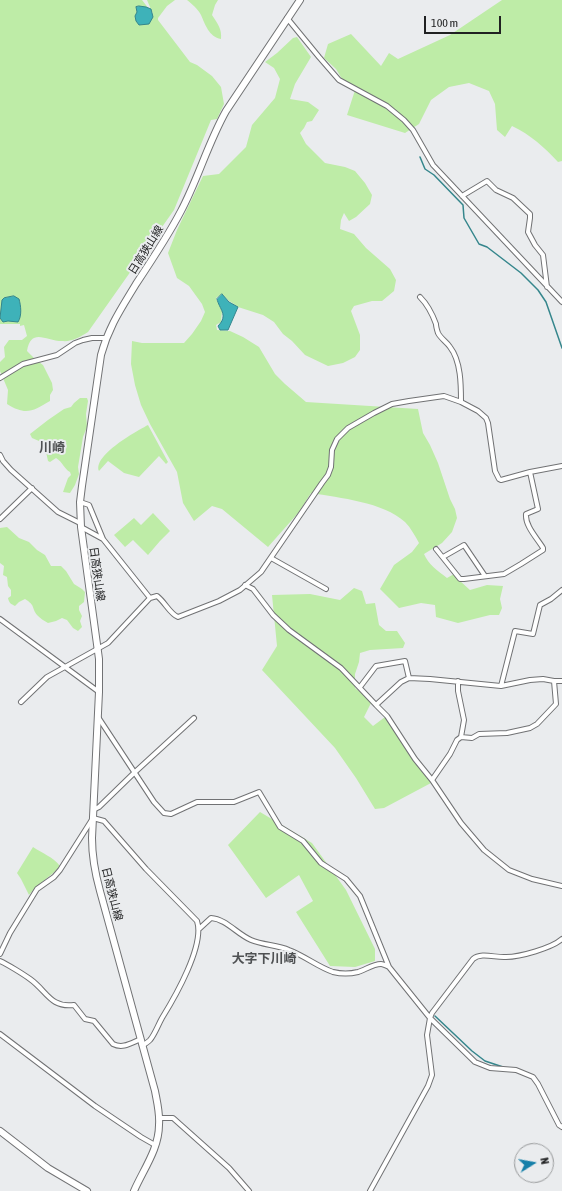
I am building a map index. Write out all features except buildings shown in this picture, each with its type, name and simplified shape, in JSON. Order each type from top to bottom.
[{"type":"main road","name":"日高狭山線","points":[[134,1191],[149,1162],[155,1145],[159,1118],[155,1091],[94,868],[92,852],[99,692],[98,649],[80,525],[80,502],[98,376],[106,338],[113,321],[164,241],[181,210],[199,172],[216,129],[300,0]]},
{"type":"main road","points":[[0,1132],[48,1168],[87,1191]]},
{"type":"street","points":[[287,18],[339,80],[387,106],[404,120],[413,130],[433,165],[562,302]]},
{"type":"street","points":[[462,196],[485,179],[496,190],[513,198],[530,214],[528,232],[535,245],[543,255],[547,287]]},
{"type":"street","points":[[420,297],[431,311],[438,333],[453,351],[459,367],[461,402]]},
{"type":"street","points":[[0,378],[23,364],[57,355],[75,343],[92,338],[106,338]]},
{"type":"street","points":[[21,702],[47,677],[108,643],[150,598],[157,596],[163,601],[172,614],[178,617],[219,601],[245,586],[261,572],[328,475],[331,467],[332,450],[337,439],[348,428],[392,404],[440,397],[450,398],[478,410],[486,418],[488,423],[495,471],[501,480],[530,472],[562,466]]},
{"type":"street","points":[[0,455],[11,470],[58,512],[103,539]]},
{"type":"street","points":[[436,549],[460,579],[504,574],[543,550],[527,524],[526,514],[538,509],[530,472]]},
{"type":"street","points":[[0,519],[32,488]]},
{"type":"street","points":[[80,502],[89,505],[103,539],[150,598]]},
{"type":"street","points":[[443,557],[464,545],[485,576]]},
{"type":"street","points":[[271,558],[326,589]]},
{"type":"street","points":[[245,586],[253,589],[272,615],[289,630],[342,668],[387,716],[415,759],[432,780],[461,823],[484,850],[510,870],[532,879],[562,886]]},
{"type":"street","points":[[501,686],[515,631],[533,634],[540,605],[551,599],[562,590]]},
{"type":"street","points":[[0,619],[99,692]]},
{"type":"street","points":[[360,687],[376,666],[405,661],[409,678]]},
{"type":"street","points":[[376,704],[400,682],[409,678],[430,678],[501,686],[530,680],[543,679],[562,681]]},
{"type":"street","points":[[432,780],[450,754],[457,740],[461,738],[470,738],[479,734],[507,733],[530,728],[537,724],[556,704],[554,681]]},
{"type":"street","points":[[458,682],[458,691],[464,720],[461,738]]},
{"type":"street","points":[[97,715],[154,802],[164,812],[171,814],[197,802],[234,802],[259,792],[280,827],[303,841],[321,863],[346,879],[360,896],[390,967],[430,1018],[475,1062],[490,1068],[516,1070],[533,1077],[559,1125],[562,1127]]},
{"type":"street","points":[[93,810],[99,807],[194,718]]},
{"type":"street","points":[[0,954],[10,933],[37,889],[54,877],[60,870],[93,818],[104,821],[146,869],[197,921],[199,929],[189,967],[176,995],[150,1039],[122,1047],[113,1044],[94,1021],[85,1020],[74,1005],[66,1006],[54,1002],[30,979],[0,961]]},
{"type":"street","points":[[199,929],[211,918],[218,918],[242,936],[252,941],[283,947],[324,968],[345,974],[357,972],[381,964],[390,967]]},
{"type":"street","points":[[370,1191],[428,1086],[432,1075],[427,1035],[432,1013],[472,959],[483,956],[505,958],[516,956],[550,946],[562,939]]},
{"type":"street","points":[[0,1034],[95,1106],[155,1145]]},
{"type":"street","points":[[159,1118],[173,1118],[229,1168],[248,1191]]},
{"type":"green space","points":[[0,0],[142,0],[153,14],[147,0],[175,0],[167,6],[158,20],[190,62],[197,65],[212,76],[221,87],[224,104],[217,119],[211,120],[174,210],[88,332],[69,341],[40,337],[32,339],[27,351],[43,365],[52,383],[53,390],[50,395],[50,401],[34,410],[29,411],[19,410],[7,404],[8,390],[0,371],[0,362],[5,357],[4,347],[9,340],[22,340],[27,336],[24,325],[0,324]]},
{"type":"green space","points":[[187,0],[218,0],[212,15],[220,29],[221,39],[210,33],[201,15]]},
{"type":"green space","points":[[502,0],[562,0],[562,161],[558,162],[537,142],[512,126],[505,137],[497,130],[495,104],[489,91],[469,83],[449,87],[431,100],[419,124],[405,133],[347,115],[356,87],[342,79],[336,69],[324,58],[328,44],[351,34],[381,66],[389,53],[398,59],[450,35]]},
{"type":"green space","points":[[297,37],[311,57],[295,84],[290,99],[308,102],[319,110],[312,121],[307,122],[300,133],[306,144],[325,163],[345,167],[355,171],[365,183],[372,195],[370,204],[356,217],[349,221],[344,213],[341,220],[340,229],[354,234],[366,248],[390,269],[396,280],[394,291],[382,301],[372,301],[354,306],[351,311],[360,335],[360,350],[355,357],[343,363],[328,366],[305,355],[283,334],[274,322],[263,315],[238,307],[222,294],[216,298],[222,311],[221,322],[216,325],[217,330],[230,331],[259,347],[275,374],[306,402],[418,409],[423,433],[438,463],[457,518],[452,532],[442,543],[424,554],[440,573],[447,578],[454,574],[470,590],[487,585],[503,586],[500,599],[502,608],[499,615],[490,615],[458,623],[436,617],[435,605],[421,603],[399,608],[380,589],[394,565],[412,552],[419,543],[405,522],[396,515],[373,505],[311,493],[299,512],[268,547],[222,509],[212,506],[194,521],[183,503],[177,472],[141,405],[131,364],[132,341],[142,343],[184,343],[201,321],[205,312],[202,304],[189,286],[177,278],[168,253],[177,230],[203,176],[219,174],[246,147],[252,125],[275,98],[280,79],[274,68],[265,62],[293,38]]},
{"type":"green space","points":[[80,398],[87,398],[88,401],[86,414],[87,427],[83,437],[78,467],[79,474],[70,493],[63,492],[68,478],[71,475],[70,472],[56,458],[50,462],[48,461],[46,452],[39,441],[32,438],[30,434],[64,409],[71,407]]},
{"type":"green space","points":[[148,425],[168,462],[166,464],[159,456],[139,477],[124,473],[108,461],[99,471],[99,465],[109,451],[126,438]]},
{"type":"green space","points":[[153,513],[170,531],[148,555],[133,540],[125,547],[114,535],[134,518],[141,525]]},
{"type":"green space","points":[[7,527],[19,538],[29,542],[45,555],[51,566],[61,566],[74,584],[85,592],[84,602],[79,606],[82,616],[80,621],[82,627],[78,631],[73,628],[67,620],[62,618],[48,623],[37,615],[32,605],[25,599],[15,606],[11,604],[8,598],[11,596],[11,590],[8,586],[7,577],[3,575],[4,566],[0,563],[0,528]]},
{"type":"green space","points":[[354,588],[362,591],[366,604],[375,603],[379,625],[386,631],[397,631],[405,643],[403,648],[370,650],[360,653],[355,674],[355,688],[371,703],[364,717],[373,726],[385,717],[431,783],[384,808],[375,809],[335,748],[262,670],[277,646],[272,595],[310,594],[340,600]]},
{"type":"green space","points":[[260,812],[312,843],[346,890],[375,949],[375,961],[355,967],[330,966],[296,912],[313,901],[299,875],[266,898],[228,845]]},
{"type":"green space","points":[[33,847],[51,858],[60,866],[29,895],[17,873]]},
{"type":"water","points":[[139,6],[151,9],[153,17],[149,24],[139,25],[136,21],[136,7]]},
{"type":"water","points":[[222,294],[229,302],[238,307],[228,330],[220,330],[218,326],[223,319],[223,315],[217,299]]},
{"type":"water","points":[[14,296],[19,299],[20,302],[21,311],[19,320],[18,322],[3,322],[0,318],[2,300],[4,298]]},
{"type":"waterway","points":[[420,157],[425,169],[434,175],[463,205],[464,218],[479,244],[487,247],[521,273],[538,290],[546,302],[562,348]]},
{"type":"waterway","points":[[435,1016],[472,1051],[485,1061],[503,1067]]},
{"type":"district","name":"川崎","points":[[52,448]]},
{"type":"district","name":"大字下川崎","points":[[264,959]]}]
